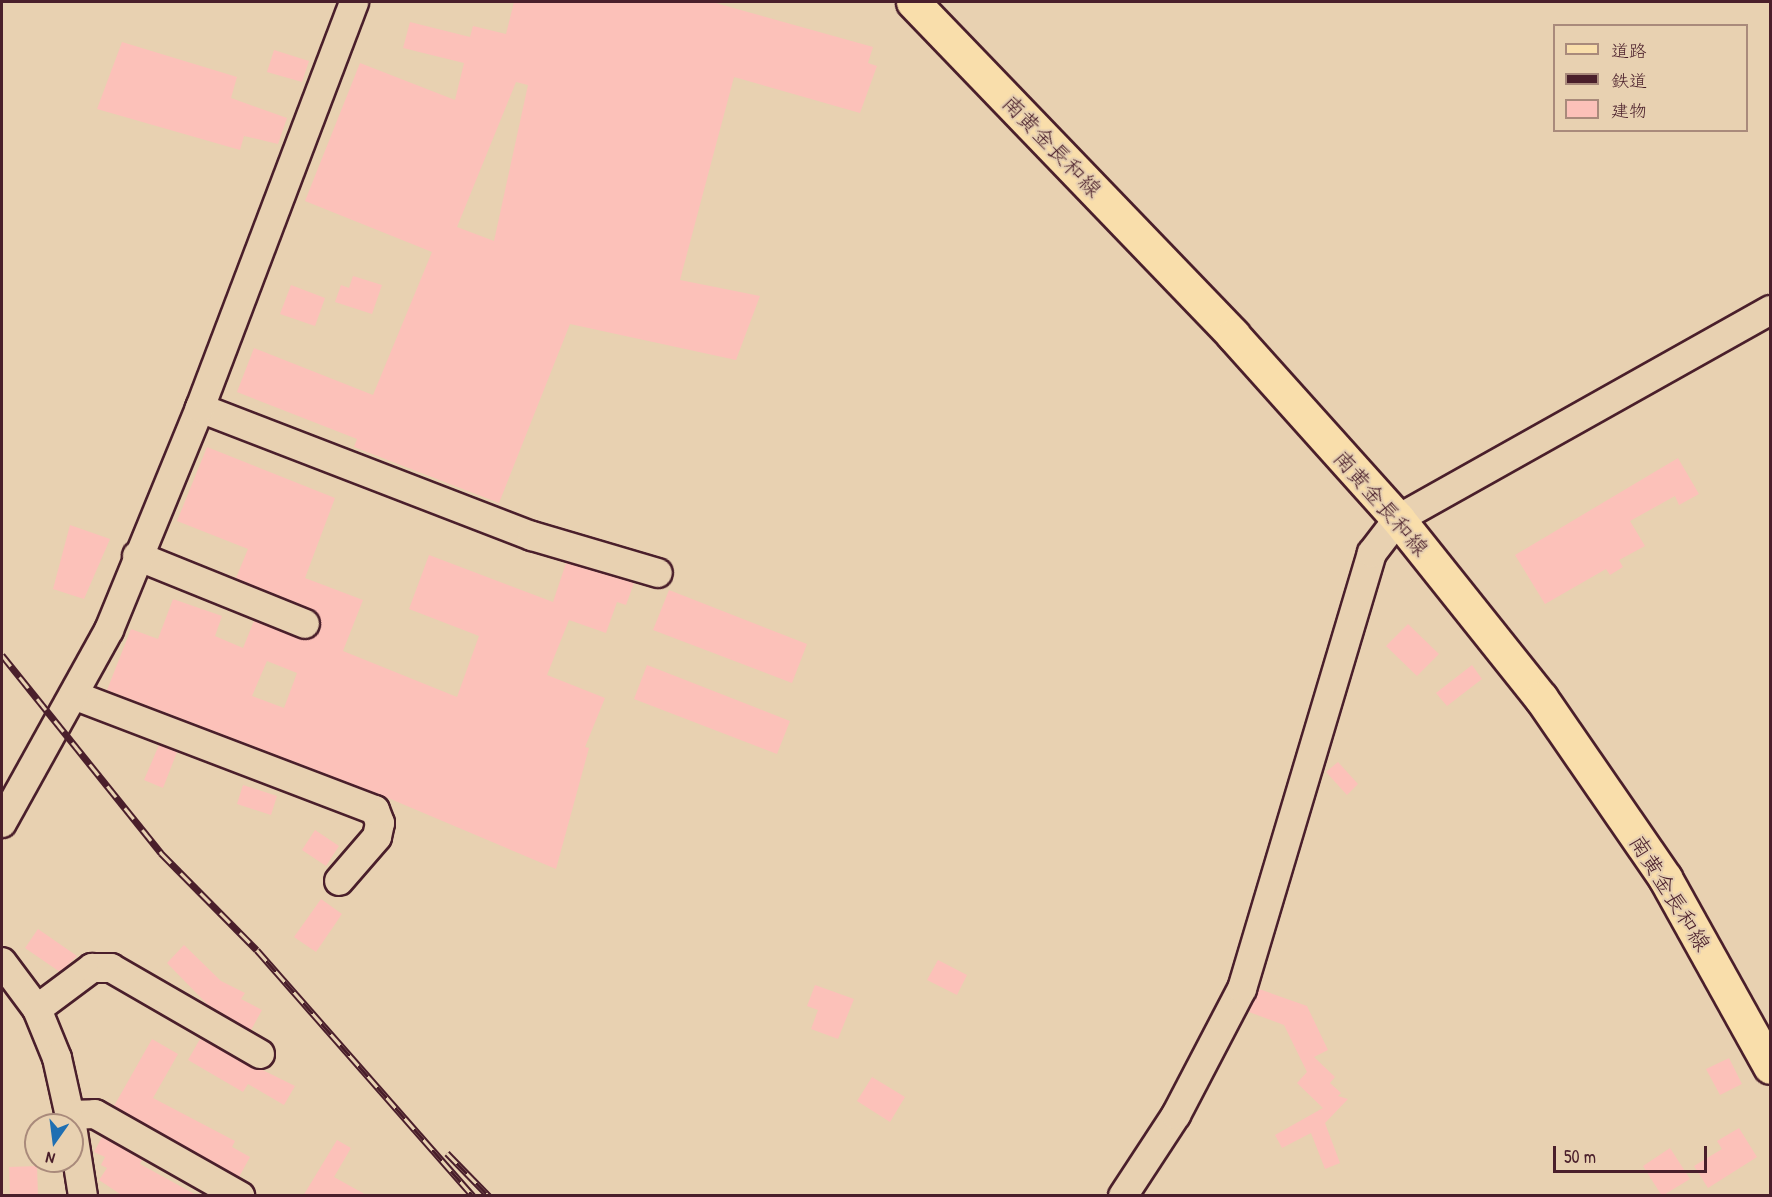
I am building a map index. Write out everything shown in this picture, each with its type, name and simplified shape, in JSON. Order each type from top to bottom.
[{"type":"main road","name":"南黄金長和線","points":[[913,2],[1233,335],[1398,519],[1541,698],[1658,869],[1770,1066]]},
{"type":"street","points":[[2,823],[76,696],[109,630],[137,556],[200,408],[354,2]]},
{"type":"street","points":[[1123,1196],[1176,1116],[1242,989],[1372,553],[1398,519],[1770,310]]},
{"type":"street","points":[[200,408],[532,536],[658,573]]},
{"type":"street","points":[[137,556],[305,624]]},
{"type":"street","points":[[76,696],[375,810],[380,823],[377,837],[339,881]]},
{"type":"street","points":[[2,962],[37,1010],[57,1058],[69,1113]]},
{"type":"street","points":[[37,1010],[92,968],[111,968],[260,1054]]},
{"type":"street","points":[[84,1118],[95,1114],[240,1196]]},
{"type":"street","points":[[79,1173],[83,1196]]},
{"type":"building","points":[[514,2],[712,2],[873,47],[868,63],[877,66],[860,113],[734,77],[680,280],[760,296],[736,360],[570,324],[499,503],[354,447],[357,439],[237,392],[254,348],[373,395],[432,252],[305,201],[360,63],[455,100],[464,63],[403,48],[410,22],[470,37],[473,26],[506,34]],"holes":[[[516,82],[528,85],[494,241],[457,227]]]},
{"type":"building","points":[[122,42],[237,77],[231,98],[287,118],[278,144],[244,136],[240,150],[97,109]]},
{"type":"building","points":[[274,50],[309,61],[302,82],[267,72]]},
{"type":"building","points":[[353,276],[382,285],[372,314],[335,302],[341,285],[349,288]]},
{"type":"building","points":[[291,285],[325,298],[315,326],[280,314]]},
{"type":"building","points":[[207,447],[335,498],[305,578],[363,600],[343,651],[457,697],[479,636],[409,609],[429,555],[553,602],[566,563],[634,583],[626,605],[617,602],[606,633],[569,620],[547,675],[605,698],[585,747],[589,748],[556,869],[381,795],[107,690],[131,629],[158,639],[173,599],[222,616],[215,636],[243,648],[254,621],[299,639],[308,640],[320,631],[321,621],[312,609],[236,578],[248,549],[177,521]],"holes":[[[267,661],[297,673],[284,708],[252,696]]]},
{"type":"building","points":[[1678,458],[1699,494],[1679,505],[1675,496],[1630,521],[1645,546],[1619,560],[1623,567],[1610,575],[1606,569],[1545,604],[1515,555]]},
{"type":"building","points":[[70,525],[110,539],[84,599],[53,589]]},
{"type":"building","points":[[669,590],[807,644],[792,683],[653,630]]},
{"type":"building","points":[[1408,624],[1439,654],[1417,676],[1386,646]]},
{"type":"building","points":[[647,665],[790,721],[777,754],[634,699]]},
{"type":"building","points":[[1472,665],[1482,679],[1447,706],[1436,693]]},
{"type":"building","points":[[159,745],[177,752],[163,788],[144,780]]},
{"type":"building","points":[[1338,762],[1358,784],[1347,795],[1326,772]]},
{"type":"building","points":[[243,785],[277,796],[271,815],[237,804]]},
{"type":"building","points":[[315,830],[339,846],[326,866],[302,850]]},
{"type":"building","points":[[321,899],[342,914],[316,952],[294,937]]},
{"type":"building","points":[[38,929],[77,956],[60,972],[25,948]]},
{"type":"building","points":[[184,945],[221,981],[245,993],[241,999],[262,1010],[251,1030],[207,1004],[167,963]]},
{"type":"building","points":[[938,960],[967,975],[957,995],[927,980]]},
{"type":"building","points":[[815,985],[854,999],[838,1039],[811,1029],[818,1010],[807,1006]]},
{"type":"building","points":[[1259,989],[1307,1006],[1328,1050],[1314,1057],[1335,1077],[1330,1083],[1341,1093],[1338,1096],[1348,1099],[1325,1123],[1340,1163],[1325,1169],[1311,1133],[1282,1148],[1275,1135],[1323,1108],[1297,1083],[1307,1072],[1284,1025],[1249,1012]]},
{"type":"building","points":[[152,1039],[178,1054],[153,1098],[235,1141],[232,1147],[250,1157],[239,1177],[114,1106]]},
{"type":"building","points":[[200,1039],[295,1086],[284,1105],[248,1084],[243,1092],[188,1060]]},
{"type":"building","points":[[1729,1058],[1742,1084],[1720,1095],[1706,1069]]},
{"type":"building","points":[[872,1077],[905,1097],[890,1122],[857,1101]]},
{"type":"building","points":[[1739,1128],[1757,1157],[1708,1188],[1694,1166],[1722,1149],[1717,1141]]},
{"type":"building","points":[[102,1137],[142,1160],[140,1164],[198,1196],[123,1196],[99,1180],[107,1168],[101,1165],[105,1157],[94,1152]]},
{"type":"building","points":[[337,1140],[351,1148],[334,1177],[368,1196],[303,1196]]},
{"type":"building","points":[[1670,1148],[1690,1179],[1662,1196],[1643,1166]]},
{"type":"building","points":[[24,1166],[24,1173],[37,1173],[38,1196],[10,1196],[9,1167]]},
{"type":"railway","points":[[2,655],[161,853],[257,950],[473,1196]]},
{"type":"railway","points":[[447,1153],[489,1196]]}]
